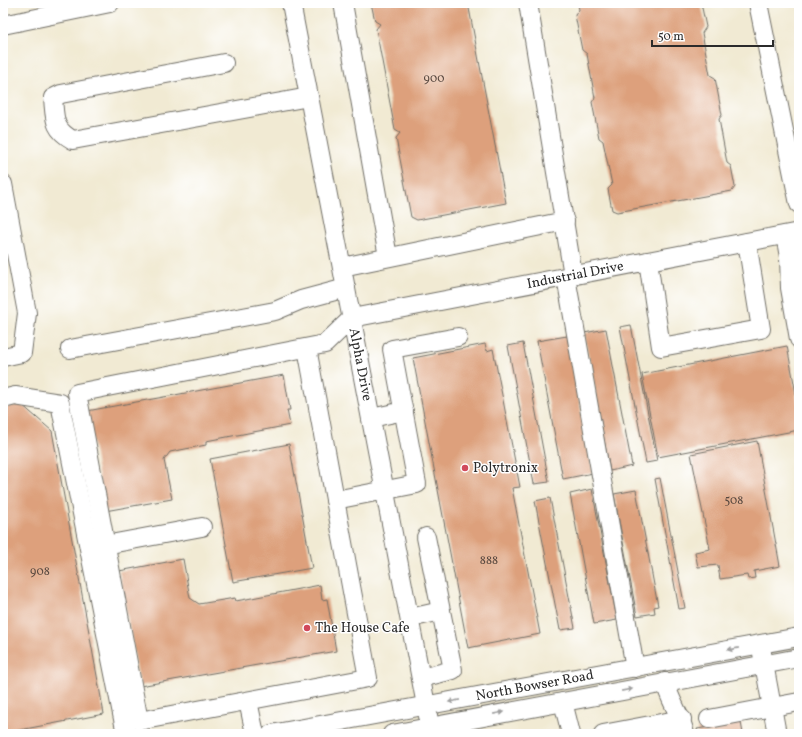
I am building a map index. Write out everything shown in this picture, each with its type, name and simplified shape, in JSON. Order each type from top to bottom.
[{"type":"street","points":[[3,25],[110,3]]},
{"type":"street","name":"Alpha Drive","points":[[291,3],[410,618],[429,730]]},
{"type":"street","points":[[343,3],[388,257]]},
{"type":"street","points":[[528,3],[565,221],[570,276],[635,668]]},
{"type":"street","points":[[758,3],[799,204]]},
{"type":"street","points":[[224,64],[61,94],[53,98],[56,124],[63,134],[73,140],[309,97]]},
{"type":"street","points":[[3,184],[27,313],[22,353],[3,357]]},
{"type":"street","points":[[342,267],[565,221]]},
{"type":"street","points":[[792,233],[789,257],[794,283],[799,339]]},
{"type":"street","name":"Industrial Drive","points":[[352,318],[792,233]]},
{"type":"street","points":[[648,261],[662,348],[761,329],[747,242]]},
{"type":"street","points":[[70,349],[274,311],[301,300],[346,288]]},
{"type":"street","points":[[307,348],[368,678],[139,721],[77,393],[325,344],[352,318]]},
{"type":"street","points":[[335,500],[417,484],[392,349],[458,337]]},
{"type":"street","points":[[3,399],[15,396],[60,403],[126,734]]},
{"type":"street","points":[[371,418],[404,411]]},
{"type":"street","points":[[105,545],[202,527]]},
{"type":"street","points":[[421,678],[453,670],[426,537]]},
{"type":"street","points":[[410,618],[441,611]]},
{"type":"street","name":"North Bowser Road","points":[[271,734],[799,637]]},
{"type":"street","points":[[761,644],[777,734]]},
{"type":"street","name":"North Bowser Road","points":[[392,734],[429,730],[665,682],[799,658]]},
{"type":"street","points":[[604,734],[683,726],[668,694],[665,682]]},
{"type":"street","points":[[248,701],[254,734]]},
{"type":"street","points":[[563,702],[571,734]]},
{"type":"street","points":[[709,719],[799,702]]},
{"type":"building","points":[[371,3],[468,3],[506,203],[417,220],[411,217],[396,138],[400,133],[395,130],[376,29],[380,24],[375,21]]},
{"type":"building","points":[[578,3],[701,3],[706,27],[702,33],[710,75],[715,78],[722,115],[719,119],[727,163],[731,166],[735,187],[732,191],[617,212],[612,210],[608,189],[612,185],[603,141],[599,138],[592,102],[595,98],[587,54],[582,50],[575,15],[579,10]]},
{"type":"building","points":[[631,325],[657,461],[646,463],[620,327]]},
{"type":"building","points":[[606,329],[632,466],[610,471],[584,333]]},
{"type":"building","points":[[567,336],[593,473],[563,479],[537,341]]},
{"type":"building","points":[[523,343],[549,482],[534,484],[508,346]]},
{"type":"building","points":[[485,344],[487,351],[493,349],[520,487],[512,488],[540,634],[468,648],[413,358]]},
{"type":"building","points":[[787,346],[799,410],[799,430],[658,457],[642,374]]},
{"type":"building","points":[[284,375],[290,410],[287,410],[290,425],[206,441],[206,445],[170,452],[164,460],[172,499],[105,511],[87,411]]},
{"type":"building","points":[[21,404],[52,431],[104,714],[4,733],[3,407]]},
{"type":"building","points":[[757,441],[780,566],[754,571],[755,578],[748,579],[747,575],[720,579],[718,565],[698,567],[695,552],[710,549],[691,454]]},
{"type":"building","points":[[289,444],[312,568],[233,582],[210,459]]},
{"type":"building","points":[[660,478],[685,608],[679,609],[655,479]]},
{"type":"building","points":[[592,489],[617,620],[594,624],[570,494]]},
{"type":"building","points":[[636,490],[658,606],[654,607],[655,613],[637,616],[614,494]]},
{"type":"building","points":[[550,498],[575,628],[560,630],[535,501]]},
{"type":"building","points":[[183,559],[190,598],[199,604],[235,598],[236,601],[320,585],[322,600],[327,599],[336,651],[140,686],[119,571]]},
{"type":"building","points":[[741,722],[743,734],[698,734],[697,729]]},
{"type":"place","name":"Polytronix","points":[[465,468]]},
{"type":"place","name":"The House Cafe","points":[[307,628]]}]
